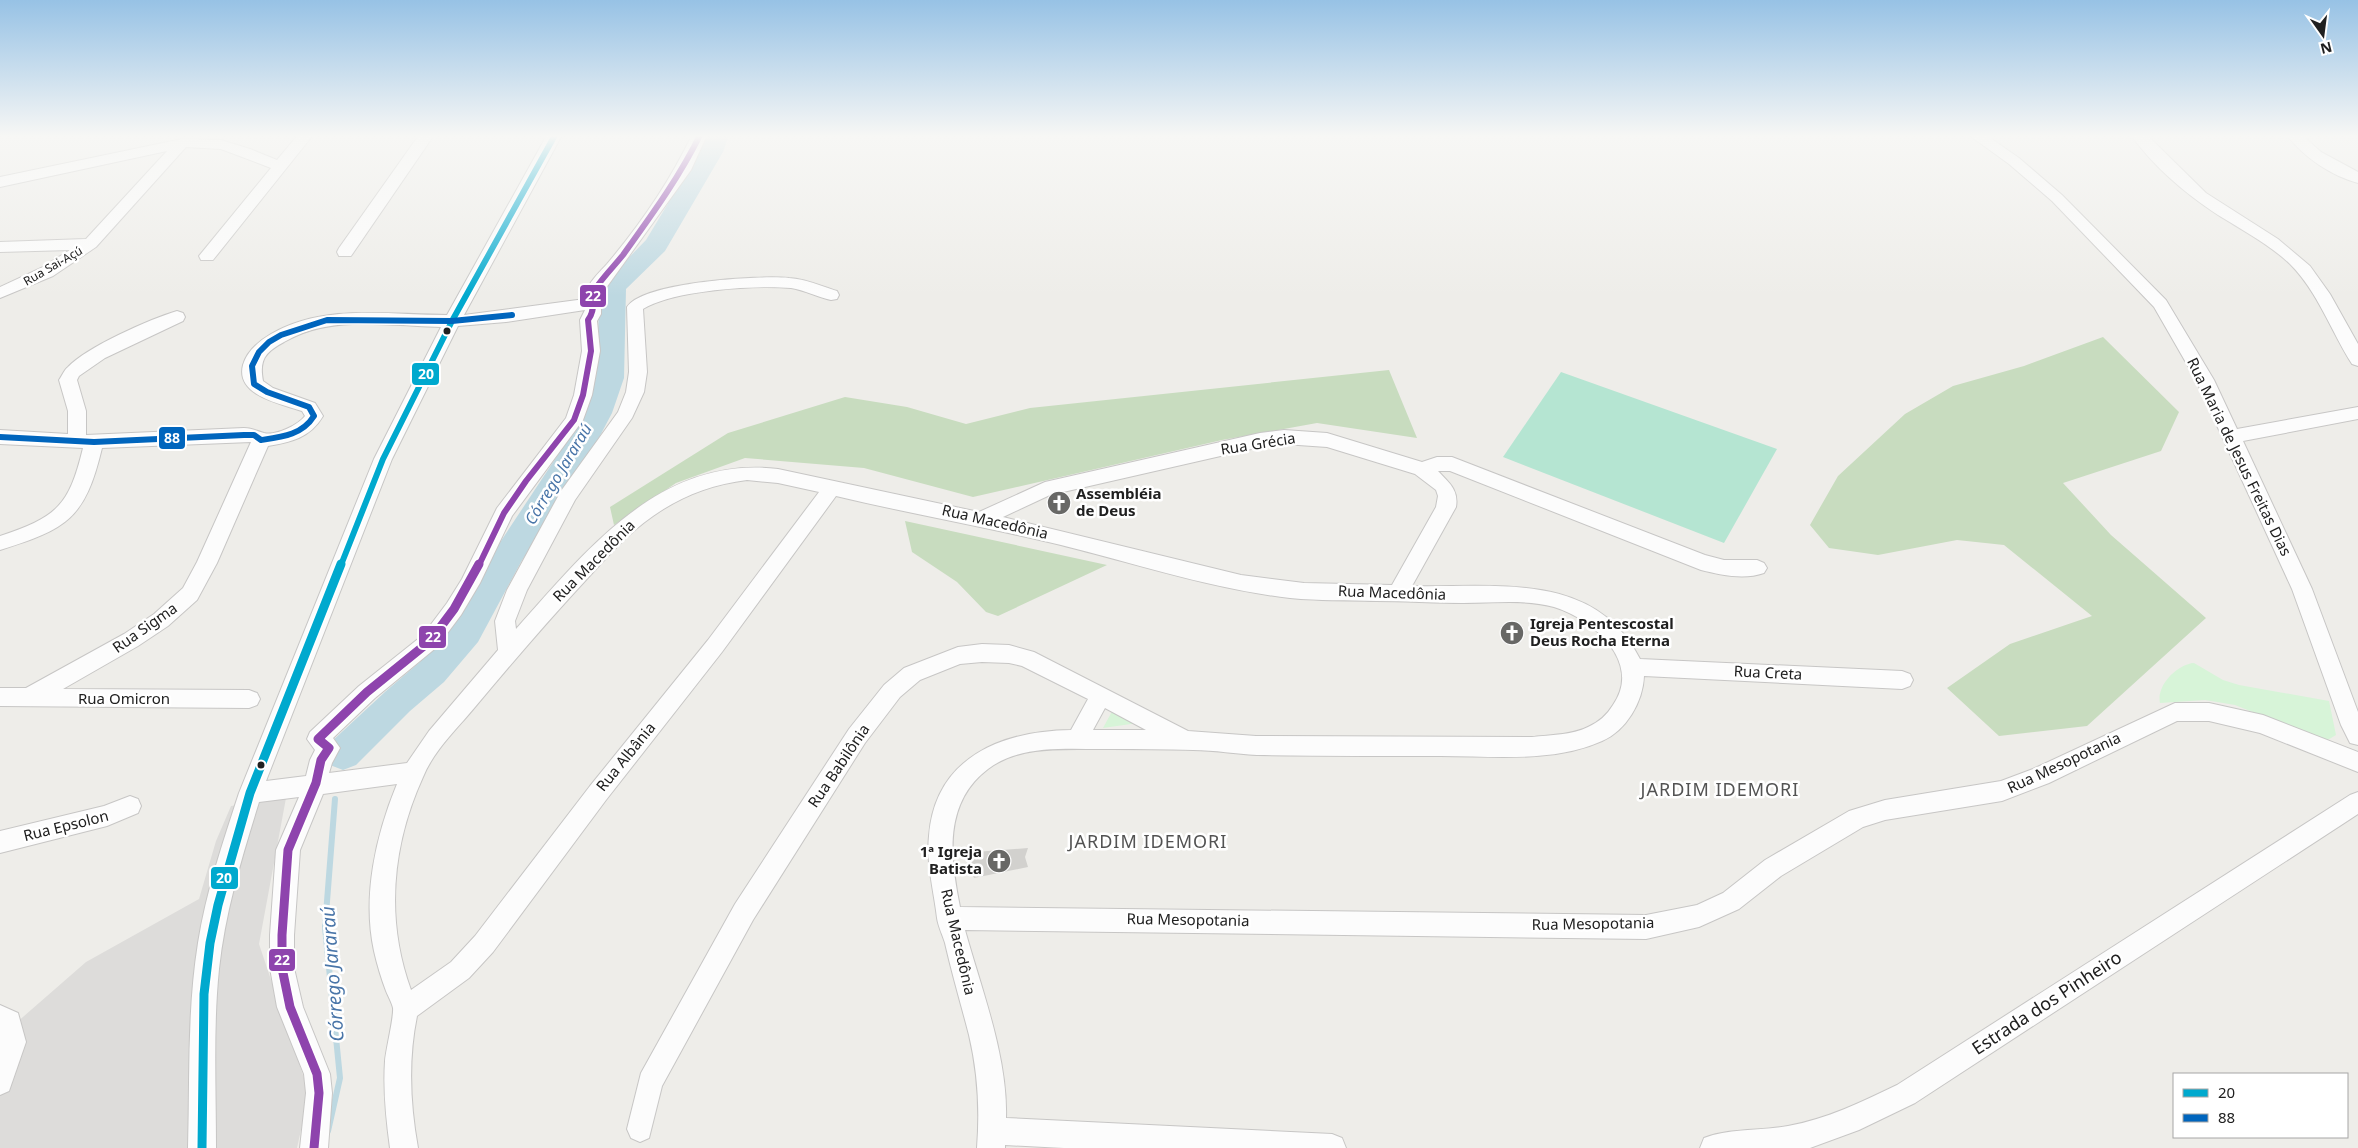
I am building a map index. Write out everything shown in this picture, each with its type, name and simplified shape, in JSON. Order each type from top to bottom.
[{"type":"street","name":"Rua Sai-Açú","points":[[0,293],[47,272],[90,244],[140,189]]},
{"type":"street","points":[[207,256],[262,189]]},
{"type":"street","points":[[345,252],[390,189]]},
{"type":"street","points":[[202,1148],[205,987],[210,942],[234,845],[250,793],[383,459],[452,321],[526,189]]},
{"type":"street","points":[[314,1148],[319,1093],[317,1074],[290,1007],[282,968],[282,935],[288,850],[316,783],[321,760],[329,748],[318,739],[367,692],[430,641],[470,583],[504,513],[526,481],[574,420],[584,395],[591,351],[588,320],[593,314],[593,295],[597,286],[636,238],[670,189]]},
{"type":"street","name":"Rua Maria de Jesus Freitas Dias","points":[[2046,189],[2160,304],[2205,380],[2302,589],[2352,725],[2358,736]]},
{"type":"street","points":[[2191,189],[2277,245],[2296,261],[2311,278],[2358,360]]},
{"type":"street","points":[[0,247],[90,244]]},
{"type":"street","points":[[509,650],[505,621],[517,590],[568,496],[626,414],[635,392],[638,372],[635,307],[640,302],[657,295],[771,282],[805,286],[831,295]]},
{"type":"street","points":[[0,437],[94,442],[244,435],[254,435],[261,440],[291,435],[304,429],[314,416],[309,407],[267,392],[254,384],[252,366],[259,352],[270,342],[282,335],[327,320],[452,321],[593,303]]},
{"type":"street","points":[[74,442],[79,424],[76,400],[68,380],[73,371],[97,355],[176,317]]},
{"type":"street","points":[[2231,437],[2358,413]]},
{"type":"street","name":"Rua Grécia","points":[[983,518],[1045,489],[1260,440],[1284,437],[1327,440],[1422,469],[1443,486],[1448,496],[1446,507],[1398,593]]},
{"type":"street","name":"Rua Sigma","points":[[27,698],[131,640],[161,620],[190,594],[208,563],[261,440]]},
{"type":"street","points":[[0,543],[50,524],[68,510],[77,499],[83,486],[94,442]]},
{"type":"street","points":[[1422,469],[1437,464],[1452,464],[1701,562],[1724,568],[1757,568]]},
{"type":"street","name":"Rua Macedônia","points":[[406,1009],[390,966],[383,934],[382,896],[386,861],[396,821],[413,772],[428,749],[509,650],[610,542],[632,520],[671,494],[697,484],[733,475],[755,473],[778,475],[830,489],[983,518],[1256,586],[1310,591],[1522,595],[1559,600],[1601,623],[1622,644],[1634,667],[1632,692],[1617,720],[1601,732],[1576,741],[1522,747],[1254,744],[1185,740],[1077,740],[1019,744],[992,754],[973,767],[951,794],[943,816],[940,849],[949,918],[990,1073],[992,1139]]},
{"type":"street","name":"Rua Albânia","points":[[406,1009],[460,970],[484,944],[598,793],[715,646],[830,489]]},
{"type":"street","name":"Rua Babilônia","points":[[640,1129],[650,1082],[744,912],[857,736],[892,691],[912,674],[958,656],[982,653],[1009,654],[1027,658],[1185,740]]},
{"type":"street","name":"Rua Creta","points":[[1634,667],[1902,680]]},
{"type":"street","points":[[1077,740],[1101,695]]},
{"type":"street","name":"Rua Omicron","points":[[0,696],[27,698],[249,699]]},
{"type":"street","name":"Rua Mesopotania","points":[[949,918],[1646,926],[1700,916],[1731,901],[1773,868],[1857,818],[1885,810],[2002,791],[2041,776],[2175,712],[2209,712],[2263,724],[2358,762]]},
{"type":"street","points":[[250,793],[413,772]]},
{"type":"street","name":"Estrada dos Pinheiro","points":[[1714,1148],[1791,1139],[1868,1114],[1906,1094],[2358,802]]},
{"type":"street","name":"Rua Epsolon","points":[[0,842],[107,816],[130,806]]},
{"type":"street","points":[[404,1148],[397,1111],[398,1040],[406,1009]]},
{"type":"street","points":[[0,1018],[9,1022],[13,1042],[0,1082]]},
{"type":"street","points":[[992,1139],[1332,1148]]},
{"type":"shaded area","points":[[286,798],[259,944],[309,1093],[297,1148],[0,1148],[0,1037],[86,962],[199,899],[216,841],[231,806]]},
{"type":"green space","points":[[2103,337],[2179,412],[2161,451],[2063,483],[2111,535],[2206,618],[2087,726],[1999,736],[1947,688],[2010,644],[2092,616],[2004,545],[1957,540],[1878,555],[1829,548],[1810,525],[1838,476],[1905,414],[1953,386],[2024,366]]},
{"type":"green space","points":[[1389,370],[1417,438],[1317,423],[1222,440],[973,497],[864,468],[745,458],[676,483],[614,525],[610,507],[728,433],[845,397],[907,407],[966,424],[1030,408]]},
{"type":"green space","points":[[1561,372],[1777,449],[1724,543],[1503,457]]},
{"type":"green space","points":[[905,521],[1107,565],[998,616],[986,612],[957,582],[912,552]]},
{"type":"green space","points":[[2194,663],[2223,680],[2239,685],[2329,701],[2336,735],[2326,741],[2235,705],[2205,700],[2160,703],[2161,690],[2169,677],[2181,667]]},
{"type":"green space","points":[[1115,706],[1145,722],[1103,728]]},
{"type":"building","name":"1ª Igreja Batista","points":[[1028,848],[1025,857],[1028,867],[974,878],[969,865],[975,852]]},
{"type":"waterway","name":"Córrego Jararaú","points":[[343,754],[398,701],[432,672],[466,632],[510,553],[581,443],[597,413],[610,378],[613,287],[656,245],[689,189]]},
{"type":"waterway","name":"Córrego Jararaú","points":[[328,1131],[340,1078],[325,927],[335,799]]},
{"type":"transit line","name":"20","points":[[202,1148],[203,1019],[210,943],[227,868],[250,793],[383,459],[452,321],[525,189]]},
{"type":"transit line","name":"22","points":[[314,1148],[319,1093],[317,1074],[290,1007],[282,968],[282,935],[288,850],[316,783],[321,760],[329,748],[318,739],[367,692],[430,641],[454,609],[470,583],[504,513],[526,481],[574,420],[583,395],[591,351],[588,320],[593,314],[593,295],[597,286],[622,256],[670,189]]},
{"type":"transit line","name":"88","points":[[0,437],[94,442],[244,435],[254,435],[261,440],[284,436],[298,432],[310,423],[314,416],[309,407],[267,392],[254,384],[252,366],[259,352],[269,342],[281,335],[327,320],[452,321],[512,315]]},
{"type":"place","name":"Assembléia de Deus","points":[[1059,503]]},
{"type":"place","name":"Igreja Pentescostal Deus Rocha Eterna","points":[[1512,633]]},
{"type":"place","name":"1ª Igreja Batista","points":[[999,861]]},
{"type":"district","name":"JARDIM IDEMORI","points":[[1720,790]]},
{"type":"district","name":"JARDIM IDEMORI","points":[[1148,842]]}]
